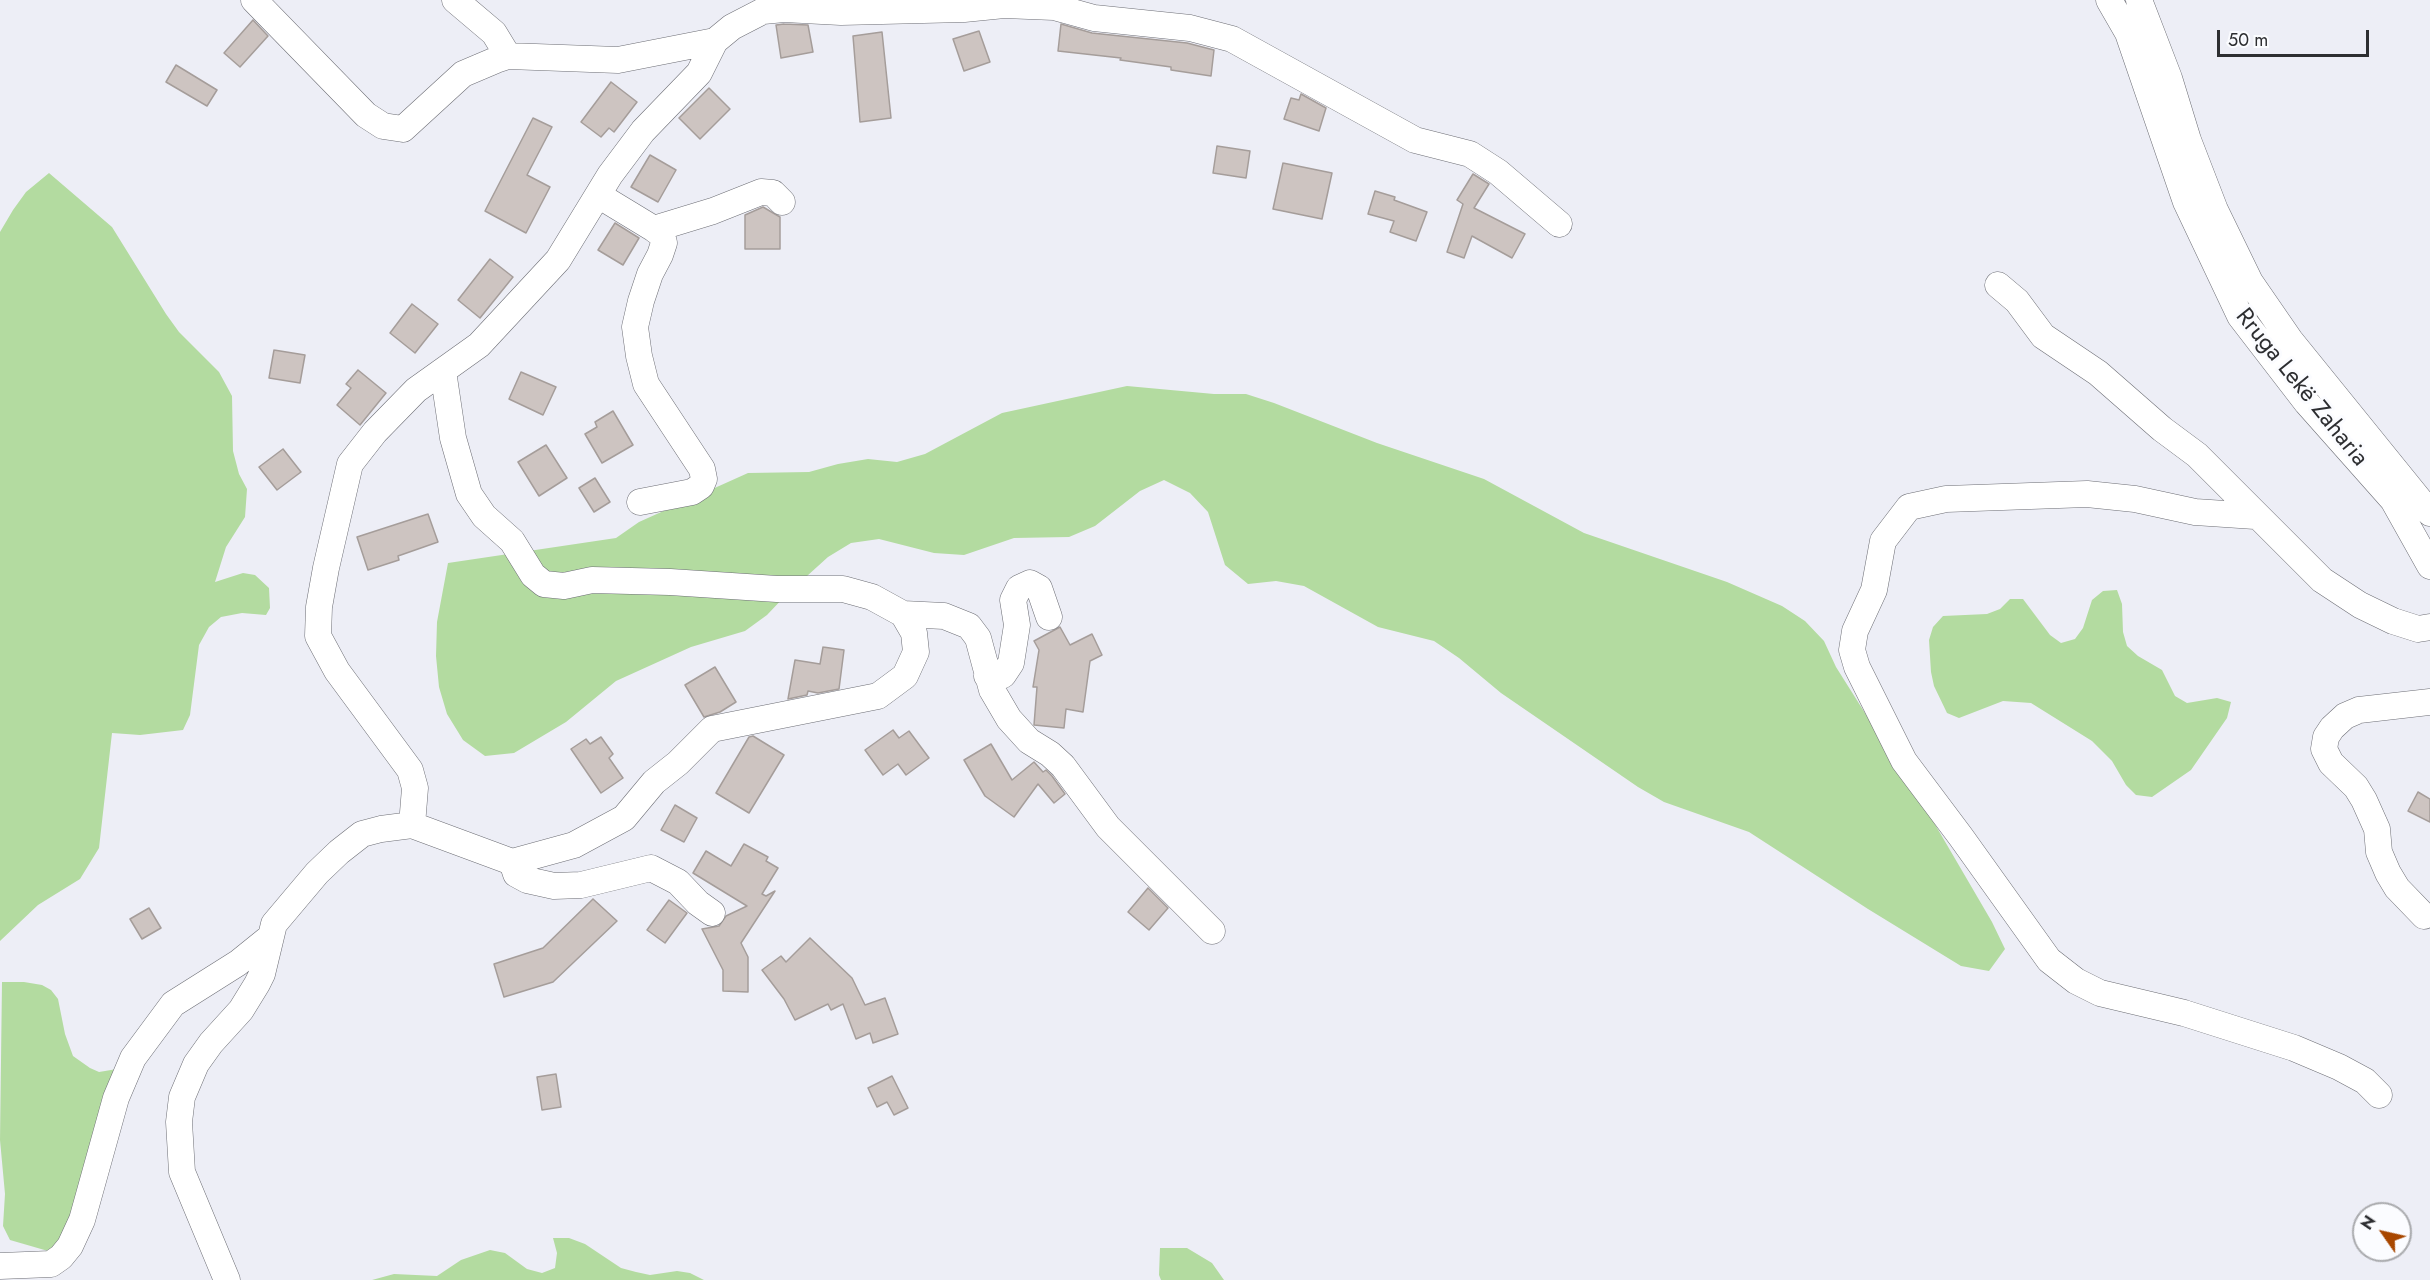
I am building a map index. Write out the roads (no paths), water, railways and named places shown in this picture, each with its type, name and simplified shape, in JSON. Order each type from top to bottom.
[{"type":"street","points":[[254,0],[366,116],[383,126],[404,129],[463,74],[508,56],[618,60],[715,41]]},
{"type":"street","points":[[455,0],[494,33],[508,56]]},
{"type":"street","points":[[682,48],[697,35],[752,0]]},
{"type":"street","name":"Rruga Lekë Zaharia","points":[[2109,0],[2128,33],[2186,202],[2240,316],[2307,402],[2393,500],[2430,566]]},
{"type":"street","points":[[2139,0],[2169,78],[2187,140],[2215,210],[2250,282],[2290,340],[2430,513]]},
{"type":"street","points":[[412,825],[415,788],[410,770],[337,671],[318,636],[319,607],[350,464],[375,432],[416,390],[479,345],[558,260],[610,175],[643,131],[699,73],[715,41],[732,27],[763,11],[784,9],[841,12],[964,9],[1004,5],[1054,7],[1094,18],[1190,28],[1232,39],[1415,140],[1470,154],[1498,172],[1559,224]]},
{"type":"street","points":[[654,229],[712,211],[761,192],[773,193],[782,202]]},
{"type":"street","points":[[598,195],[662,235],[664,243],[641,301],[635,327],[639,356],[646,384],[702,469],[704,478],[701,486],[692,492],[640,502]]},
{"type":"street","points":[[1998,285],[2017,301],[2043,336],[2098,373],[2162,429],[2197,455],[2255,516],[2322,580],[2360,605],[2418,629],[2430,627]]},
{"type":"street","points":[[443,371],[453,438],[469,494],[484,516],[512,541],[533,575],[544,584],[564,586],[592,580],[777,589],[843,588],[872,597],[903,614],[944,616],[969,626],[978,638],[987,676],[1009,719],[1029,741],[1050,754],[1063,766],[1108,826],[1212,931]]},
{"type":"street","points":[[2255,516],[2194,512],[2134,499],[2087,494],[1946,499],[1909,507],[1883,541],[1874,590],[1855,632],[1852,650],[1857,667],[1904,761],[2049,960],[2076,981],[2100,993],[2184,1013],[2294,1048],[2356,1076],[2379,1095]]},
{"type":"street","points":[[987,676],[994,679],[1004,675],[1011,663],[1017,625],[1013,600],[1019,588],[1030,582],[1039,588],[1049,617]]},
{"type":"street","points":[[227,1280],[182,1172],[180,1114],[182,1097],[196,1064],[211,1043],[241,1010],[257,984],[262,974],[274,924],[317,873],[362,834],[412,825],[512,862],[574,845],[624,818],[654,782],[678,763],[696,742],[712,729],[878,696],[905,676],[916,652],[914,633],[903,614]]},
{"type":"street","points":[[2424,916],[2402,894],[2388,873],[2379,852],[2377,829],[2364,800],[2356,786],[2331,763],[2324,749],[2326,736],[2331,728],[2345,716],[2359,710],[2430,702]]},
{"type":"street","points":[[512,862],[516,874],[527,880],[554,886],[581,885],[651,868],[678,882],[698,903],[712,913]]},
{"type":"street","points":[[0,1266],[51,1264],[66,1252],[82,1220],[116,1098],[133,1058],[173,1004],[238,963],[269,938]]}]
